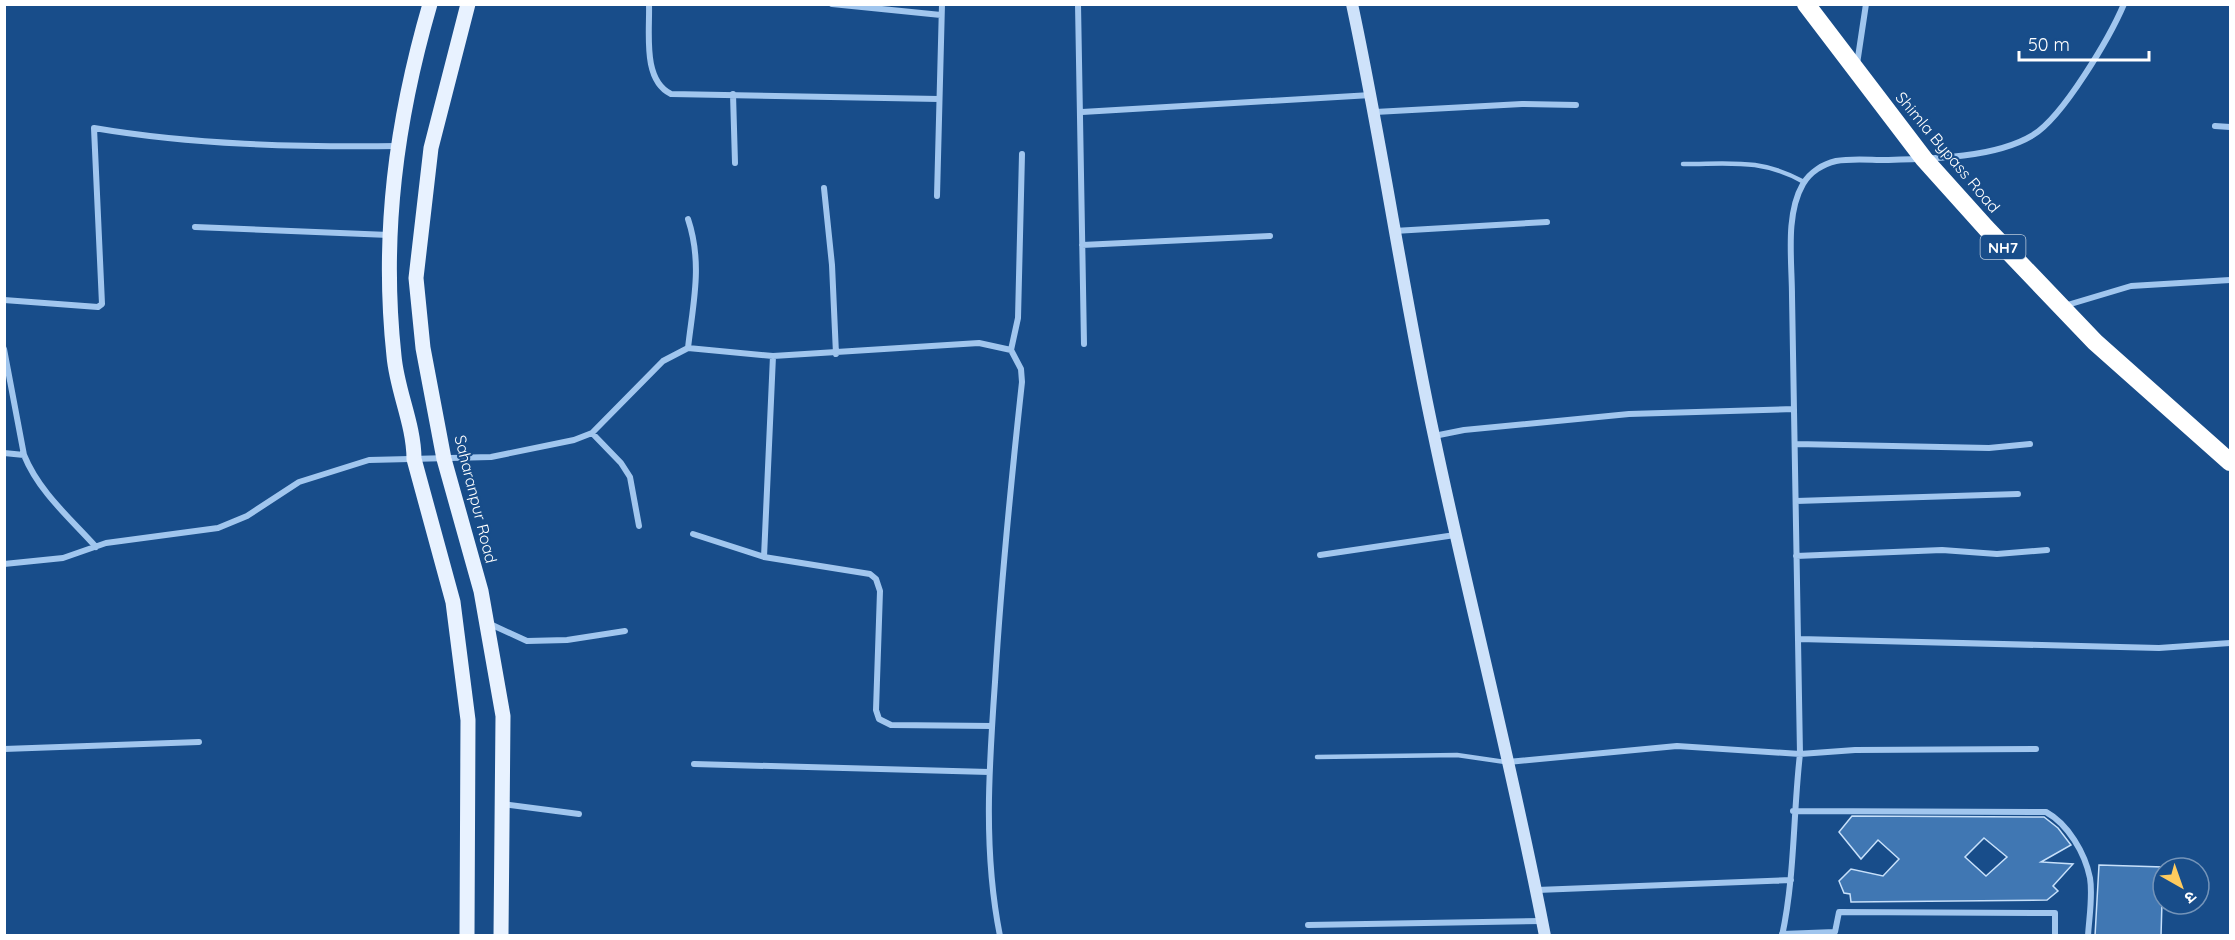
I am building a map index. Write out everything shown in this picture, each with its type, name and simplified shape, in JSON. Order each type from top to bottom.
[{"type":"highway","name":"Shimla Bypass Road","points":[[1806,4],[1924,159],[2061,307],[2095,342],[2230,462]]},
{"type":"main road","points":[[430,4],[412,68],[392,183],[388,278],[394,359],[414,441],[414,459],[453,602],[468,720],[467,936]]},
{"type":"main road","name":"Saharanpur Road","points":[[468,4],[431,148],[416,278],[423,348],[444,459],[481,591],[503,716],[501,936]]},
{"type":"street","points":[[649,4],[652,72],[661,88],[676,94],[939,99]]},
{"type":"street","points":[[832,4],[941,15]]},
{"type":"street","points":[[938,196],[942,4]]},
{"type":"street","points":[[1078,4],[1082,112],[1084,344]]},
{"type":"street","points":[[1352,4],[1375,112],[1393,231],[1434,436],[1545,936]]},
{"type":"street","points":[[1857,70],[1866,4]]},
{"type":"street","points":[[2055,936],[2055,913],[1839,912],[1835,932],[1782,935],[1791,880],[1793,810],[1800,754],[1792,227],[1795,201],[1804,182],[1819,167],[1838,161],[1924,159],[2004,148],[2035,134],[2062,106],[2086,70],[2124,4]]},
{"type":"street","points":[[733,94],[735,163]]},
{"type":"street","points":[[1082,112],[1371,95]]},
{"type":"street","points":[[1375,112],[1522,104],[1576,105]]},
{"type":"street","points":[[2215,126],[2230,127]]},
{"type":"street","points":[[4,300],[99,307],[102,304],[94,128],[195,142],[309,147],[398,146]]},
{"type":"street","points":[[1000,936],[989,863],[989,772],[1002,579],[1022,382],[1021,369],[1011,350],[1018,318],[1022,154]]},
{"type":"street","points":[[824,188],[836,354]]},
{"type":"street","points":[[688,219],[694,238],[698,267],[688,348]]},
{"type":"street","points":[[1393,231],[1547,222]]},
{"type":"street","points":[[195,227],[390,235]]},
{"type":"street","points":[[1082,244],[1270,236]]},
{"type":"street","points":[[2061,307],[2131,286],[2230,280]]},
{"type":"street","points":[[4,564],[63,558],[96,547],[218,528],[247,516],[299,482],[334,469],[369,460],[491,457],[574,440],[592,434],[663,361],[688,348],[773,356],[836,354],[979,343],[1011,350]]},
{"type":"street","points":[[4,349],[24,455],[37,481],[96,547]]},
{"type":"street","points":[[764,557],[773,356]]},
{"type":"street","points":[[1434,436],[1464,430],[1629,414],[1794,409]]},
{"type":"street","points":[[592,434],[621,463],[630,477],[639,526]]},
{"type":"street","points":[[1796,444],[1989,448],[2030,444]]},
{"type":"street","points":[[4,453],[24,455]]},
{"type":"street","points":[[1796,501],[2018,494]]},
{"type":"street","points":[[693,534],[764,557],[870,574],[876,579],[880,591],[876,710],[883,723],[992,726]]},
{"type":"street","points":[[1320,555],[1456,535]]},
{"type":"street","points":[[1796,556],[1942,550],[1997,554],[2047,550]]},
{"type":"street","points":[[486,623],[527,641],[567,640],[625,631]]},
{"type":"street","points":[[1799,639],[2148,648],[2230,643]]},
{"type":"street","points":[[4,749],[198,742]]},
{"type":"street","points":[[1508,762],[1677,746],[1800,754],[1855,750],[2036,750]]},
{"type":"street","points":[[694,764],[989,772]]},
{"type":"street","points":[[502,804],[579,814]]},
{"type":"street","points":[[1793,810],[2046,812],[2066,826],[2086,866],[2090,880],[2088,936]]},
{"type":"street","points":[[1535,891],[1791,880]]},
{"type":"street","points":[[1308,926],[1542,921]]},
{"type":"lane","points":[[1683,164],[1762,165],[1776,168],[1804,182]]},
{"type":"lane","points":[[1317,757],[1457,755],[1508,762]]},
{"type":"building","points":[[1852,816],[2044,817],[2058,828],[2071,845],[2041,862],[2073,864],[2053,886],[2058,891],[2047,900],[1851,902],[1850,894],[1844,893],[1839,881],[1851,869],[1883,876],[1899,859],[1878,840],[1861,859],[1839,832]],"holes":[[[1984,838],[2007,857],[1986,876],[1965,857]]]},
{"type":"building","points":[[2099,865],[2151,867],[2151,916],[2162,916],[2161,936],[2095,936]]}]
